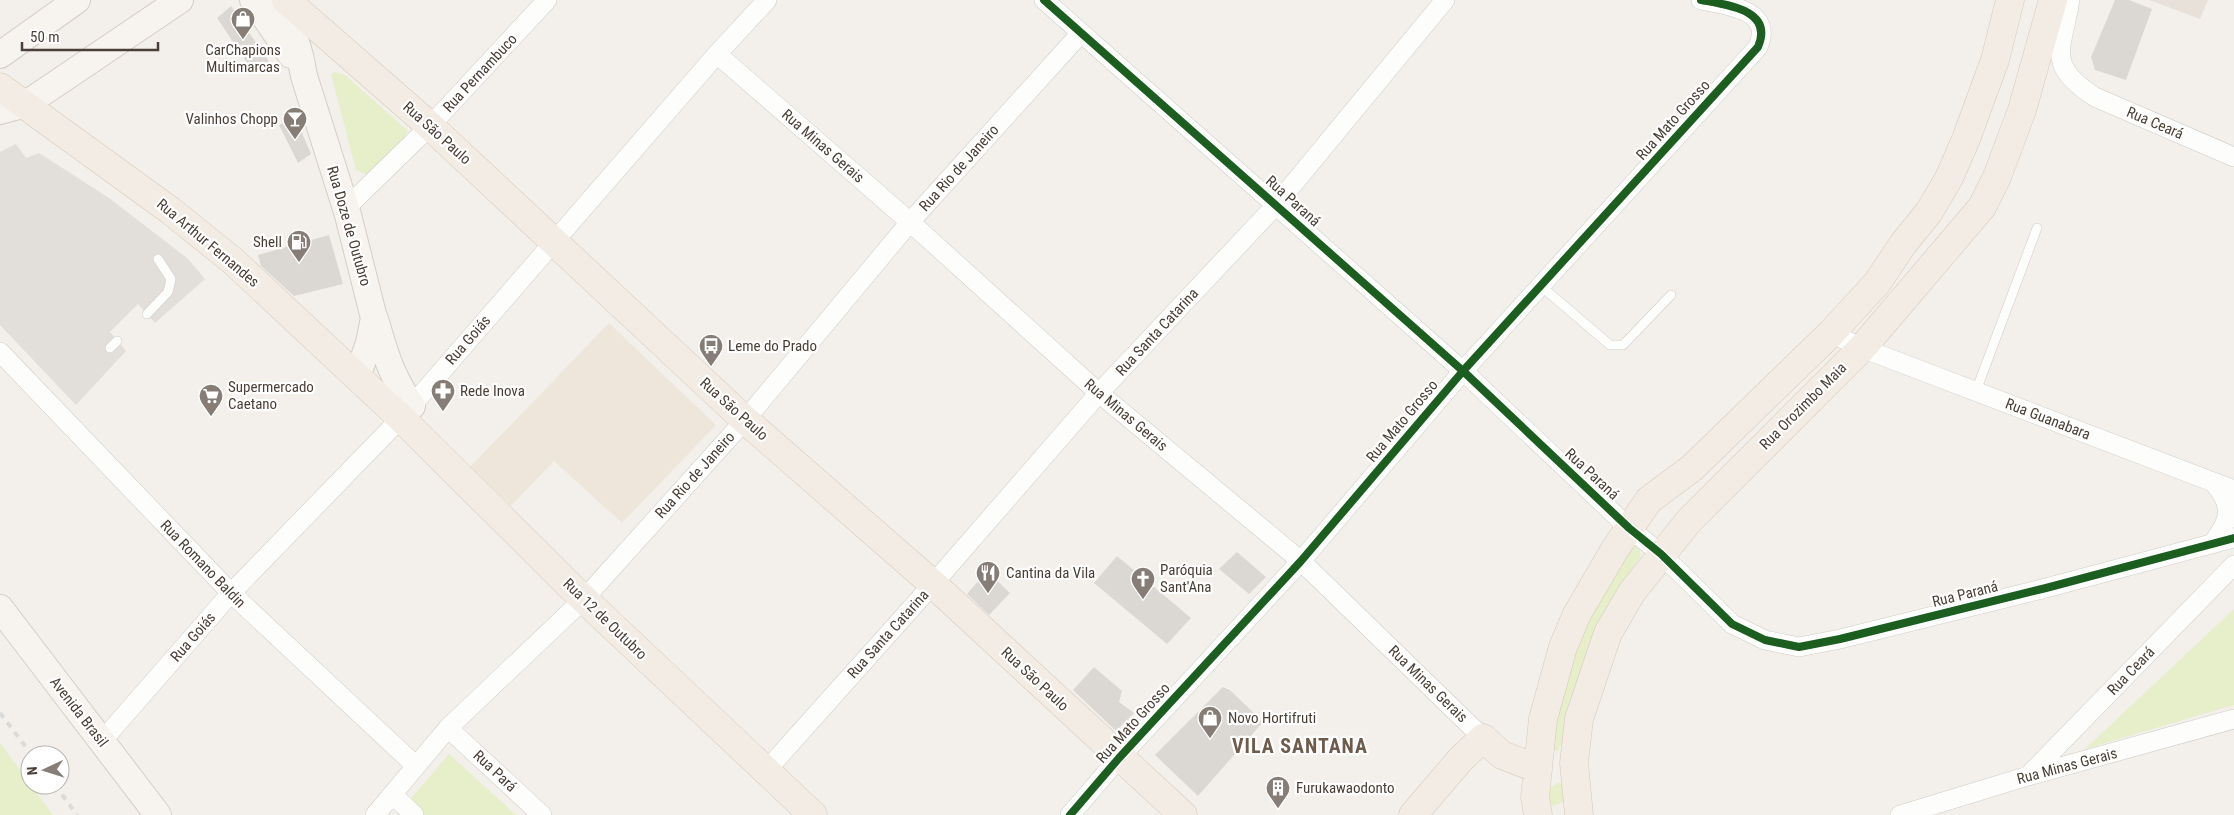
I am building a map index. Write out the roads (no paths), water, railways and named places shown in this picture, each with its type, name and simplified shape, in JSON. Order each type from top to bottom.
[{"type":"main road","points":[[0,56],[77,0]]},
{"type":"main road","points":[[0,111],[26,104],[180,0]]},
{"type":"main road","name":"Rua Doze de Outubro","points":[[253,0],[304,76]]},
{"type":"main road","name":"Rua Doze de Outubro","points":[[278,0],[291,23],[304,76],[346,208],[374,318],[369,342],[357,377]]},
{"type":"main road","name":"Rua São Paulo","points":[[286,0],[430,126],[745,420],[933,584],[1119,758],[1183,815]]},
{"type":"main road","points":[[1538,815],[1535,798],[1543,719],[1563,648],[1577,614],[1629,528],[1649,500],[1692,468],[1831,333],[1877,282],[1903,244],[1929,212],[1949,178],[1995,60],[2010,0]]},
{"type":"main road","name":"Rua Orozimbo Maia","points":[[1579,815],[1574,763],[1579,719],[1608,634],[1632,592],[1661,554],[1716,493],[1862,348],[1982,207],[1997,177],[2022,110],[2053,0]]},
{"type":"main road","name":"Rua Arthur Fernandes","points":[[0,87],[26,104],[171,211],[233,261],[357,377],[407,412]]},
{"type":"main road","points":[[374,318],[390,369],[407,412]]},
{"type":"main road","name":"Rua 12 de Outubro","points":[[407,412],[584,599],[765,772],[813,815]]},
{"type":"main road","name":"Avenida Brasil","points":[[0,608],[158,815]]},
{"type":"main road","points":[[1413,815],[1460,760],[1484,738]]},
{"type":"main road","name":"Rua Minas Gerais","points":[[1484,738],[1502,755],[1538,769]]},
{"type":"main road","points":[[1538,769],[1574,763]]},
{"type":"street","name":"Rua Pernambuco","points":[[346,208],[430,126],[547,0]]},
{"type":"street","name":"Rua Goiás","points":[[102,741],[231,594],[407,412],[717,54],[767,0]]},
{"type":"street","name":"Rua Paraná","points":[[1044,0],[1463,371],[1629,528],[1661,554],[1732,624],[1765,640],[1799,647],[1840,639],[2046,588],[2234,538]]},
{"type":"street","name":"Rua Santa Catarina","points":[[765,772],[933,584],[1099,393],[1276,205],[1445,0]]},
{"type":"street","name":"Rua Mato Grosso","points":[[1070,815],[1119,758],[1301,561],[1463,371],[1758,47],[1764,34],[1761,24],[1746,10],[1701,0]]},
{"type":"street","name":"Rua Ceará","points":[[2070,0],[2060,50],[2061,62],[2065,73],[2077,86],[2095,97],[2234,156]]},
{"type":"street","name":"Rua Rio de Janeiro","points":[[376,815],[448,728],[584,599],[745,420],[910,222],[1081,34]]},
{"type":"street","name":"Rua Minas Gerais","points":[[717,54],[910,222],[1099,393],[1301,561],[1484,738]]},
{"type":"street","name":"Rua Guanabara","points":[[1831,333],[1862,348],[2234,490]]},
{"type":"street","name":"Rua Romano Baldin","points":[[0,352],[231,594],[416,766]]},
{"type":"street","points":[[2213,482],[2225,495],[2228,510],[2228,523],[2213,544]]},
{"type":"street","name":"Rua Ceará","points":[[2028,776],[2234,566]]},
{"type":"street","name":"Rua Minas Gerais","points":[[1900,815],[2028,776],[2234,719]]},
{"type":"street","name":"Rua Pará","points":[[448,728],[542,815]]},
{"type":"street","points":[[393,795],[414,815]]},
{"type":"lane","points":[[1976,391],[2036,228]]},
{"type":"lane","points":[[147,314],[168,292],[171,279],[158,259]]},
{"type":"lane","points":[[1541,286],[1610,345],[1623,345],[1671,295]]},
{"type":"lane","points":[[110,348],[118,341]]},
{"type":"railway","points":[[0,713],[24,745]]},
{"type":"railway","points":[[62,795],[77,815]]},
{"type":"place","name":"CarChapions Multimarcas","points":[[243,40]]},
{"type":"place","name":"Valinhos Chopp","points":[[295,140]]},
{"type":"place","name":"Shell","points":[[299,263]]},
{"type":"place","name":"Leme do Prado","points":[[711,367]]},
{"type":"place","name":"Rede Inova","points":[[443,412]]},
{"type":"place","name":"Supermercado Caetano","points":[[211,417]]},
{"type":"place","name":"Cantina da Vila","points":[[988,594]]},
{"type":"place","name":"Paróquia Sant'Ana","points":[[1143,600]]},
{"type":"place","name":"Novo Hortifruti","points":[[1210,739]]},
{"type":"place","name":"Furukawaodonto","points":[[1278,809]]},
{"type":"district","name":"VILA SANTANA","points":[[1300,746]]}]
